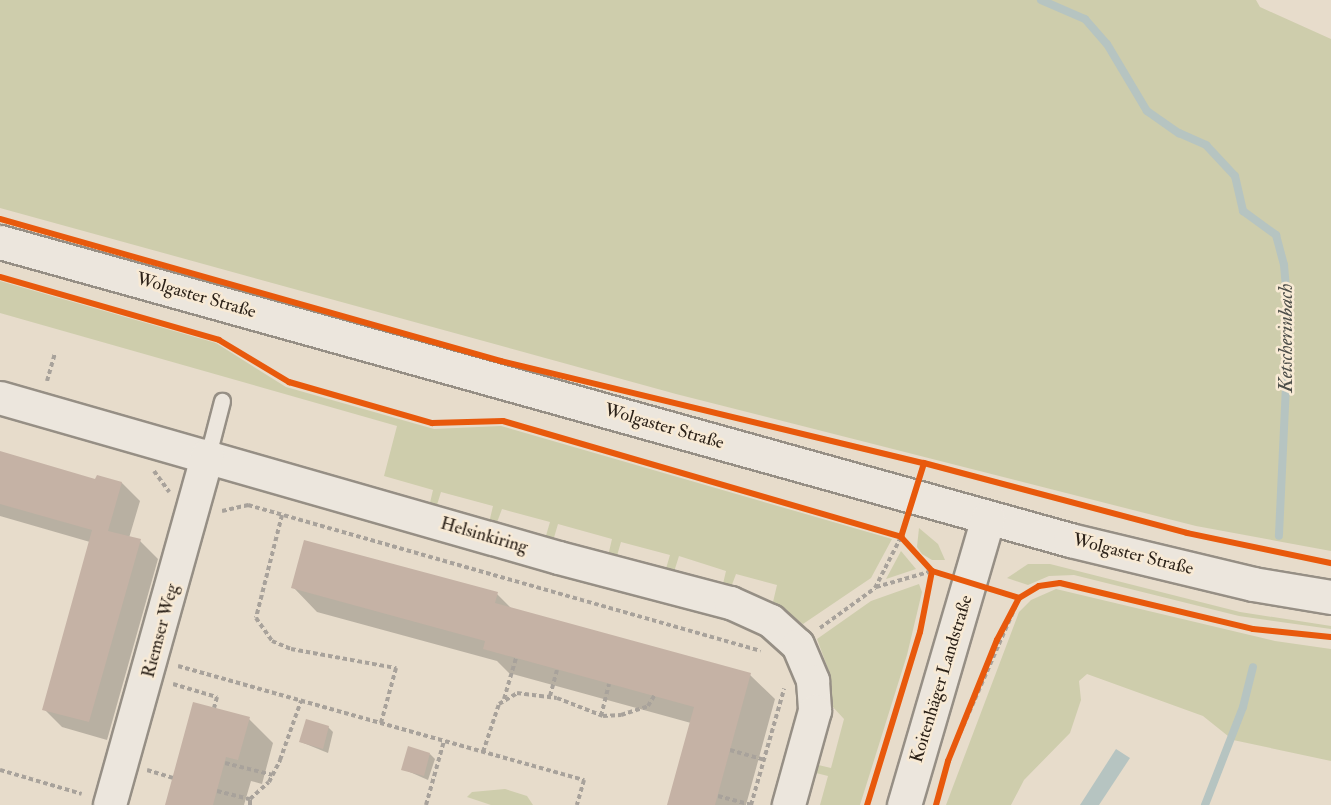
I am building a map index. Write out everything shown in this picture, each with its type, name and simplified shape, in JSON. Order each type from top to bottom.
[{"type":"main road","name":"Wolgaster Straße","points":[[0,242],[988,518],[1242,581],[1331,597]]},
{"type":"main road","name":"Koitenhäger Landstraße","points":[[904,805],[988,518]]},
{"type":"street","name":"Helsinkiring","points":[[0,399],[208,455],[559,558],[731,603],[771,621],[798,645],[813,681],[815,711],[789,805]]},
{"type":"street","name":"Riemser Weg","points":[[110,805],[208,455]]},
{"type":"lane","points":[[208,455],[222,401]]},
{"type":"path","points":[[195,503],[220,512],[248,505],[784,657],[875,588],[932,571]]},
{"type":"path","points":[[282,514],[256,618],[272,641],[291,650],[396,668],[381,723]]},
{"type":"path","points":[[875,588],[900,537]]},
{"type":"path","points":[[952,750],[1018,598],[1039,586],[1060,584],[1253,629],[1331,637]]},
{"type":"path","points":[[483,752],[498,708],[504,700],[516,658]]},
{"type":"path","points":[[177,666],[584,780],[577,805]]},
{"type":"path","points":[[550,696],[557,670]]},
{"type":"path","points":[[718,796],[751,805],[786,681]]},
{"type":"path","points":[[172,684],[217,697],[214,708]]},
{"type":"path","points":[[601,716],[609,684]]},
{"type":"path","points":[[504,700],[526,692],[550,696],[601,716],[621,715],[648,706],[654,696]]},
{"type":"path","points":[[250,805],[250,799],[273,775],[290,737],[301,701]]},
{"type":"path","points":[[426,805],[444,741]]},
{"type":"path","points":[[730,750],[764,760]]},
{"type":"path","points":[[225,763],[273,775]]},
{"type":"path","points":[[0,770],[82,794]]},
{"type":"path","points":[[147,770],[172,778]]},
{"type":"path","points":[[217,791],[250,799]]},
{"type":"green space","points":[[0,0],[1256,0],[1260,7],[1331,39],[1331,551],[1196,526],[676,394],[0,208]]},
{"type":"green space","points":[[0,281],[216,343],[286,387],[434,429],[501,426],[892,539],[871,578],[803,624],[773,602],[777,585],[736,574],[730,590],[722,588],[726,571],[679,556],[673,575],[665,572],[670,555],[621,542],[616,559],[608,556],[612,539],[558,524],[553,541],[545,539],[550,522],[502,509],[496,525],[489,523],[493,506],[441,492],[436,508],[429,507],[433,490],[384,476],[397,426],[0,313]]},
{"type":"green space","points":[[919,528],[938,544],[945,560],[932,560],[922,554],[917,547]]},
{"type":"green space","points":[[901,551],[916,569],[886,579]]},
{"type":"green space","points":[[1028,564],[1050,564],[1240,612],[1331,626],[1331,629],[1239,616],[1074,575],[1049,576],[1028,585],[1007,578]]},
{"type":"green space","points":[[919,584],[922,592],[907,655],[860,805],[820,805],[828,776],[812,772],[814,764],[831,768],[844,719],[832,706],[831,677],[817,639],[871,601]]},
{"type":"green space","points":[[1056,589],[1275,641],[1331,649],[1331,761],[1233,740],[1203,716],[1087,674],[1079,681],[1081,700],[1070,733],[1024,780],[1011,805],[946,805],[1019,612],[1031,600]]},
{"type":"green space","points":[[505,789],[527,796],[533,805],[491,805],[467,797],[472,792]]},
{"type":"shaded area","points":[[1116,749],[1130,758],[1099,805],[1080,805]]},
{"type":"building","points":[[0,451],[95,479],[97,475],[122,482],[108,531],[141,539],[89,722],[42,710],[92,530],[0,504]]},
{"type":"building","points":[[304,540],[498,592],[495,603],[751,673],[715,805],[667,805],[694,707],[483,649],[485,641],[291,588]]},
{"type":"building","points":[[193,702],[250,717],[238,760],[226,757],[213,805],[165,805]]},
{"type":"building","points":[[306,719],[329,726],[323,749],[299,742]]},
{"type":"building","points":[[408,746],[430,753],[424,776],[401,770]]},
{"type":"waterway","name":"Ketscherinbach","points":[[1041,0],[1085,19],[1107,44],[1147,111],[1179,133],[1206,145],[1235,176],[1243,211],[1276,235],[1284,265],[1289,322],[1279,536]]},
{"type":"waterway","name":"Ketscherinbach","points":[[1205,805],[1243,707],[1253,667]]},
{"type":"cycle path","points":[[0,219],[501,361],[924,463],[1187,533],[1331,563]]},
{"type":"cycle path","points":[[0,277],[219,340],[289,382],[432,423],[503,421],[901,537],[932,571],[920,632],[867,805]]},
{"type":"cycle path","points":[[901,537],[924,463]]},
{"type":"cycle path","points":[[932,571],[1019,598]]},
{"type":"cycle path","points":[[936,805],[948,761],[997,640],[1019,598],[1039,586],[1060,583],[1253,629],[1331,637]]}]
